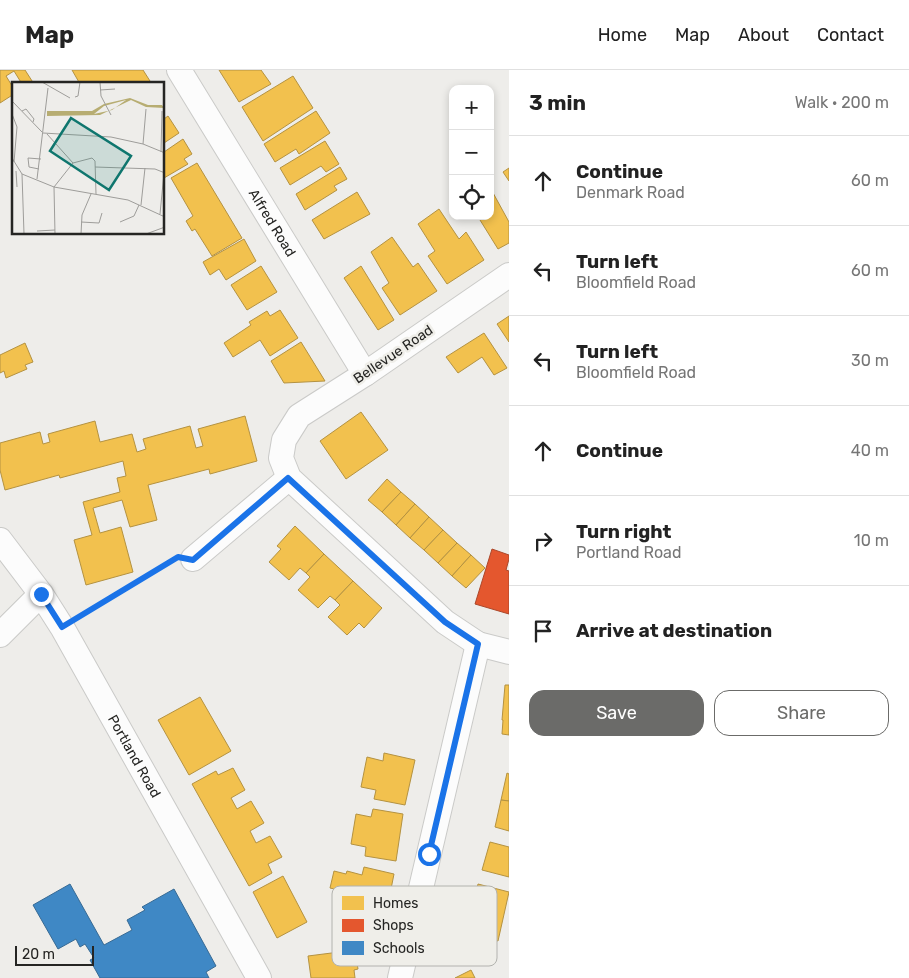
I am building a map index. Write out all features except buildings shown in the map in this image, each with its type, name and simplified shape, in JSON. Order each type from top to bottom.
[{"type":"street","name":"Alfred Road","points":[[179,70],[365,374]]},
{"type":"street","name":"Bellevue Road","points":[[288,478],[281,458],[284,440],[300,416],[365,374],[509,275]]},
{"type":"street","points":[[193,560],[288,478],[445,622],[478,644],[509,652]]},
{"type":"street","name":"Portland Road","points":[[0,540],[41,594],[62,627],[259,978]]},
{"type":"street","points":[[0,635],[41,594]]},
{"type":"street","points":[[421,886],[478,644]]},
{"type":"path","points":[[62,627],[178,557],[193,560]]},
{"type":"route","points":[[41,594],[62,627],[178,557],[193,560],[288,478],[445,622],[478,644],[429,854]]}]
